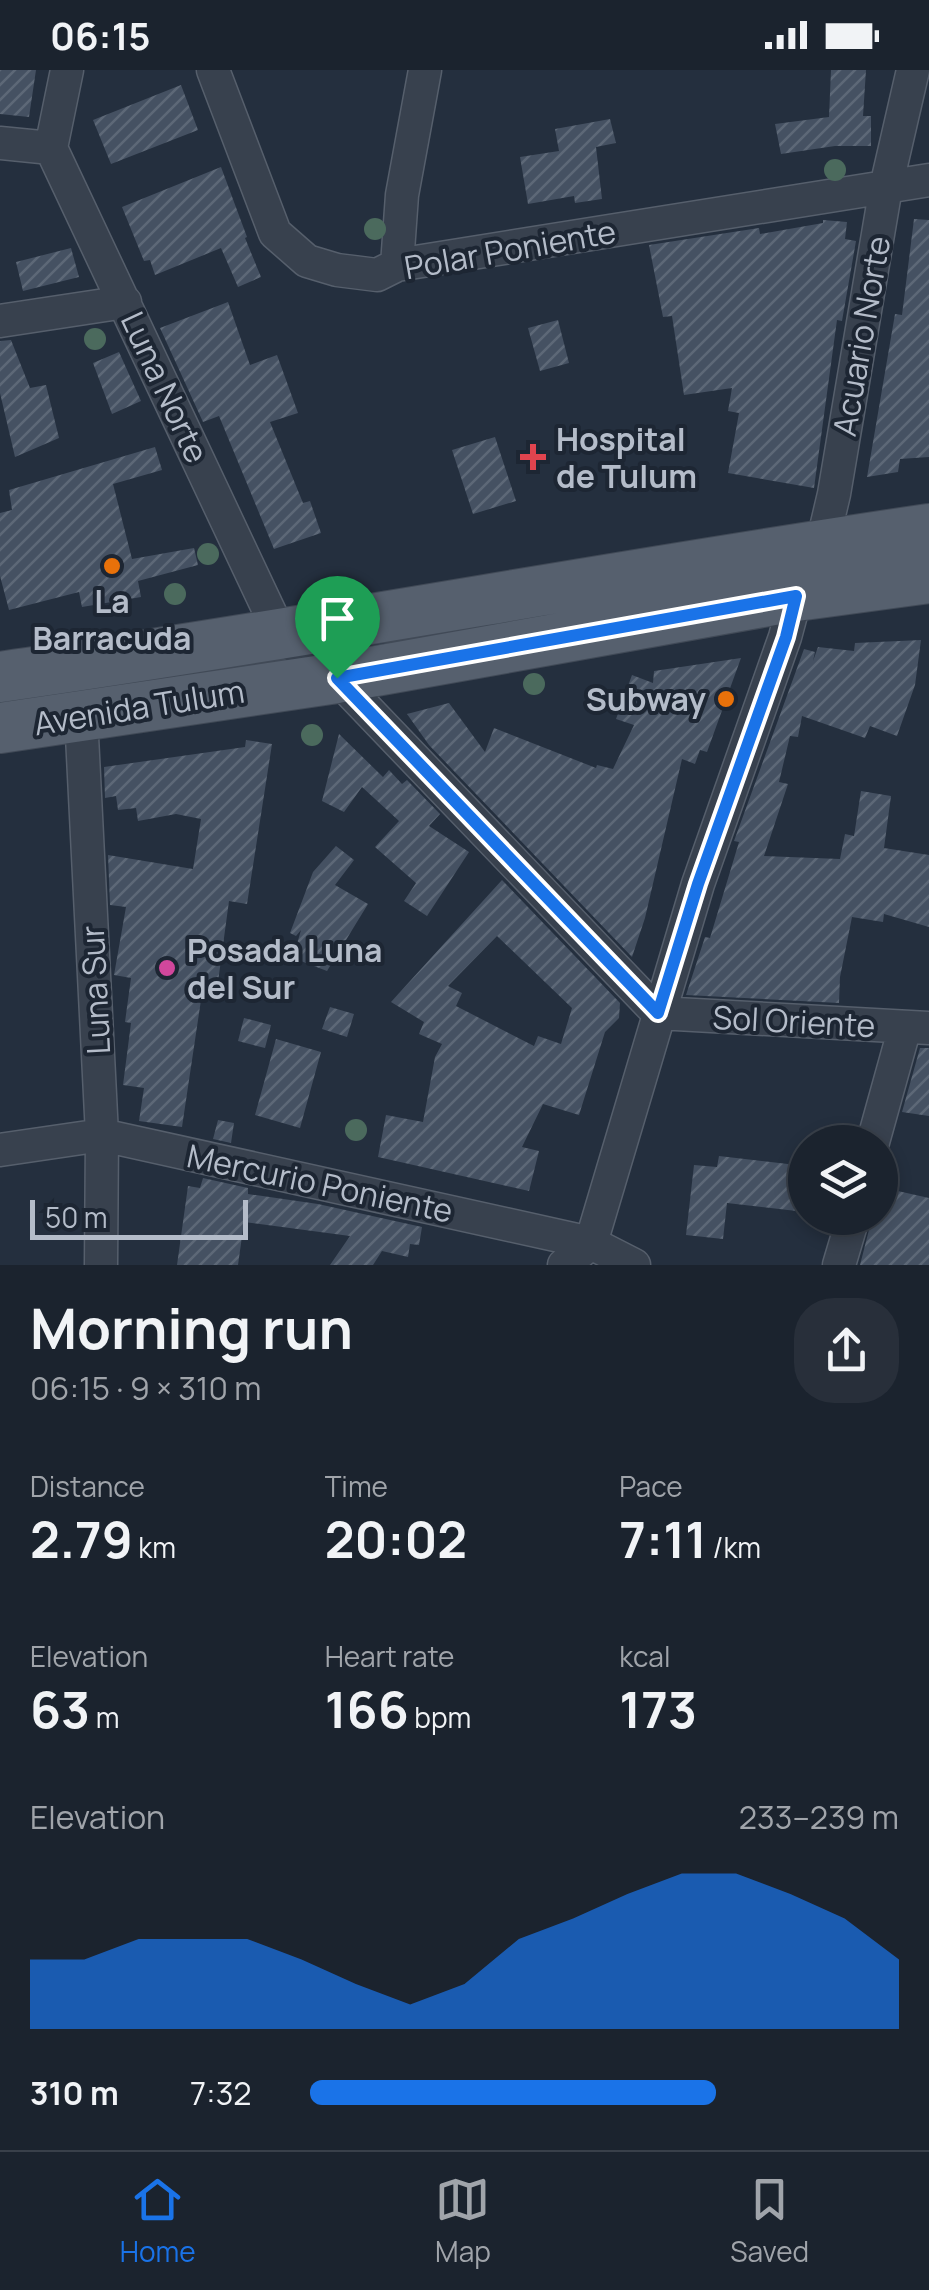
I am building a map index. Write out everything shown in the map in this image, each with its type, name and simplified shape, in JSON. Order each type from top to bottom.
[{"type":"main road","name":"Avenida Tulum","points":[[0,677],[282,636],[929,529]]},
{"type":"main road","name":"Avenida Tulum","points":[[0,728],[337,678],[796,596],[929,578]]},
{"type":"street","points":[[0,143],[51,148],[67,70]]},
{"type":"street","name":"Polar Poniente","points":[[213,70],[275,233],[307,261],[337,270],[376,275],[396,266],[929,180]]},
{"type":"street","points":[[396,266],[402,195],[424,70]]},
{"type":"street","name":"Acuario Norte","points":[[591,1243],[698,884],[786,637],[796,596],[822,544],[886,187],[912,70]]},
{"type":"street","name":"Luna Norte","points":[[51,148],[282,636],[337,678],[658,1013]]},
{"type":"street","points":[[0,322],[125,302]]},
{"type":"street","name":"Luna Sur","points":[[80,716],[102,1135],[101,1265]]},
{"type":"street","name":"Sol Oriente","points":[[658,1013],[917,1027]]},
{"type":"street","points":[[880,1125],[917,1027]]},
{"type":"street","name":"Mercurio Poniente","points":[[0,1150],[102,1135],[591,1243],[634,1265]]},
{"type":"street","points":[[840,1265],[848,1235]]},
{"type":"street","points":[[564,1265],[591,1243]]},
{"type":"building","points":[[0,70],[36,70],[29,117],[0,114]]},
{"type":"building","points":[[831,70],[866,70],[863,116],[871,116],[871,146],[835,146],[781,154],[775,124],[829,117]]},
{"type":"building","points":[[181,85],[198,130],[111,164],[93,120]]},
{"type":"building","points":[[610,119],[616,143],[596,147],[602,199],[575,203],[574,196],[528,204],[520,157],[559,151],[555,129]]},
{"type":"building","points":[[221,167],[261,277],[238,287],[221,248],[155,275],[150,260],[144,261],[122,207]]},
{"type":"building","points":[[914,219],[929,220],[929,457],[900,459],[898,472],[867,477],[895,314],[902,315]]},
{"type":"building","points":[[823,220],[847,222],[845,239],[856,241],[842,321],[837,320],[814,488],[728,473],[739,413],[728,411],[732,388],[684,395],[672,316],[663,317],[649,245],[759,228],[760,234]]},
{"type":"building","points":[[71,248],[79,277],[23,291],[16,262]]},
{"type":"building","points":[[228,302],[250,365],[277,355],[298,413],[270,422],[303,503],[310,501],[321,533],[274,549],[219,416],[203,422],[160,328]]},
{"type":"building","points":[[558,320],[569,363],[540,371],[528,328]]},
{"type":"building","points":[[11,340],[30,388],[46,385],[59,438],[15,457],[0,393],[0,341]]},
{"type":"building","points":[[119,352],[141,401],[112,414],[93,363]]},
{"type":"building","points":[[495,437],[516,501],[473,514],[452,450]]},
{"type":"building","points":[[155,447],[162,470],[113,484],[132,559],[194,548],[198,565],[138,581],[141,597],[82,607],[79,592],[9,610],[0,576],[0,513],[12,510],[9,490]]},
{"type":"building","points":[[921,640],[915,685],[897,736],[870,726],[865,738],[802,716],[798,737],[790,736],[779,782],[788,784],[764,856],[840,859],[845,834],[854,836],[861,791],[891,796],[884,848],[929,855],[929,927],[884,914],[883,922],[852,917],[839,1003],[686,995],[705,937],[710,938],[739,842],[734,841],[804,649],[815,652],[813,661],[818,647],[854,651],[855,643]]},
{"type":"building","points":[[741,658],[707,752],[700,750],[695,764],[682,759],[645,918],[632,957],[429,745],[407,714],[449,703],[485,752],[494,728],[596,768],[597,765],[613,769],[634,725],[616,719],[632,675],[653,683],[654,671]]},
{"type":"building","points":[[339,734],[383,777],[389,770],[402,784],[407,780],[440,814],[429,826],[469,852],[427,916],[404,901],[416,883],[375,847],[399,821],[362,787],[344,812],[322,801]]},
{"type":"building","points":[[246,740],[272,744],[247,904],[229,901],[218,982],[204,980],[182,1127],[139,1121],[144,1088],[123,1085],[131,1023],[125,1022],[131,978],[114,975],[126,907],[110,905],[108,855],[193,869],[201,819],[176,814],[138,821],[136,808],[118,810],[116,796],[105,798],[104,767],[245,747]]},
{"type":"building","points":[[336,846],[354,860],[335,885],[368,904],[327,971],[293,958],[301,930],[296,936],[290,933],[313,872]]},
{"type":"building","points":[[502,880],[620,1003],[619,1018],[605,1032],[579,1115],[543,1104],[522,1147],[539,1151],[529,1191],[378,1157],[386,1115],[423,1122],[435,1057],[442,1044],[419,1034],[424,1022],[391,1002]],"holes":[[[497,936],[572,1008],[561,1044],[538,1036],[534,1046],[456,1006],[462,993],[448,986]]]},
{"type":"building","points":[[330,1007],[354,1014],[347,1037],[322,1029]]},
{"type":"building","points":[[244,1018],[271,1025],[265,1048],[238,1041]]},
{"type":"building","points":[[276,1039],[321,1052],[300,1128],[255,1115]]},
{"type":"building","points":[[920,1048],[929,1048],[929,1116],[902,1112]]},
{"type":"building","points":[[218,1120],[234,1123],[231,1143],[213,1139]]},
{"type":"building","points":[[719,1156],[788,1164],[788,1210],[727,1203],[723,1239],[686,1235],[694,1165],[717,1167]]},
{"type":"building","points":[[203,1178],[248,1188],[248,1194],[318,1204],[422,1227],[419,1245],[410,1244],[408,1257],[382,1251],[373,1265],[330,1265],[350,1236],[244,1222],[238,1265],[177,1265],[188,1186],[200,1188]]},
{"type":"building","points":[[898,1191],[929,1198],[929,1265],[860,1265],[868,1235],[898,1235]]},
{"type":"place","name":"Hospital de Tulum","points":[[533,457]]},
{"type":"place","name":"La Barracuda","points":[[112,566]]},
{"type":"place","name":"Subway","points":[[726,699]]},
{"type":"place","name":"Posada Luna del Sur","points":[[167,968]]},
{"type":"route","points":[[796,596],[786,637],[698,884],[658,1013],[337,678],[452,658],[796,596]]}]
